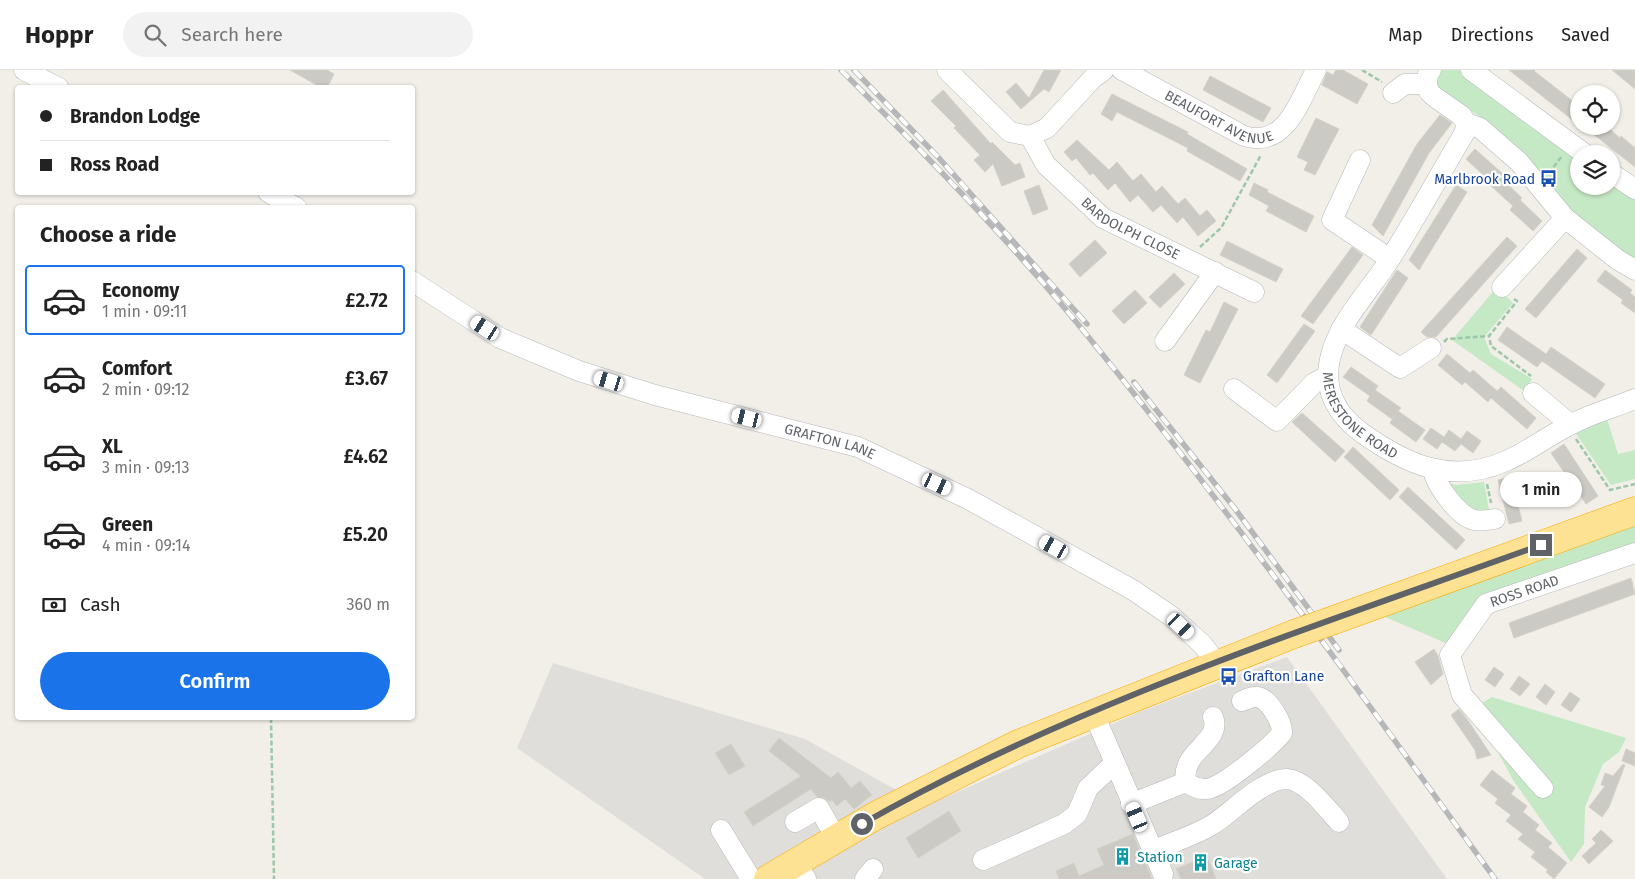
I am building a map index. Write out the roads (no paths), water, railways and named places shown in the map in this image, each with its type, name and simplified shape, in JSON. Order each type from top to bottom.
[{"type":"highway","points":[[768,879],[801,871],[836,838],[1018,744],[1093,712],[1217,662],[1635,512]]},
{"type":"street","points":[[24,70],[53,85]]},
{"type":"street","points":[[947,70],[1010,132],[1030,136],[1047,128],[1093,78],[1104,70]]},
{"type":"street","name":"BEAUFORT AVENUE","points":[[1122,70],[1244,136],[1256,140],[1271,137],[1283,128],[1316,70]]},
{"type":"street","points":[[1471,70],[1573,145]]},
{"type":"street","points":[[1393,93],[1405,84],[1429,77],[1430,92],[1436,98],[1462,116],[1466,123],[1480,128],[1519,162],[1565,218],[1618,260],[1635,270]]},
{"type":"street","name":"MERESTONE ROAD","points":[[1466,123],[1464,132],[1390,260],[1342,330],[1330,357],[1327,376],[1328,390],[1336,406],[1353,426],[1400,457],[1433,469],[1460,473],[1484,470],[1507,460],[1570,424],[1604,409],[1635,399]]},
{"type":"street","name":"BARDOLPH CLOSE","points":[[1030,136],[1046,165],[1102,218],[1254,292]]},
{"type":"street","points":[[1360,160],[1332,220],[1390,260]]},
{"type":"street","points":[[1620,179],[1635,190]]},
{"type":"street","points":[[276,195],[292,201]]},
{"type":"street","points":[[1502,287],[1565,218]]},
{"type":"street","points":[[1165,342],[1215,272]]},
{"type":"street","name":"GRAFTON LANE","points":[[415,283],[500,338],[578,371],[655,395],[858,447],[968,499],[1133,590],[1171,616],[1217,662]]},
{"type":"street","points":[[1342,330],[1400,368],[1431,348]]},
{"type":"street","points":[[1234,389],[1277,421],[1314,383],[1327,376]]},
{"type":"street","points":[[1533,393],[1570,424]]},
{"type":"street","points":[[1433,469],[1437,485],[1463,514],[1473,520],[1495,519]]},
{"type":"street","name":"ROSS ROAD","points":[[1543,788],[1462,695],[1450,655],[1486,604],[1635,553]]},
{"type":"street","points":[[1213,717],[1216,727],[1214,733],[1191,758],[1185,770],[1186,782],[1193,787],[1203,789],[1216,786],[1274,742],[1282,733],[1281,723],[1264,700],[1259,697],[1242,701]]},
{"type":"street","points":[[1093,712],[1142,830],[1163,874]]},
{"type":"street","points":[[983,860],[1064,824],[1077,814],[1093,781],[1115,763]]},
{"type":"street","points":[[1152,852],[1214,824],[1245,799],[1275,781],[1288,779],[1308,789],[1340,822]]},
{"type":"street","points":[[1131,804],[1186,782]]},
{"type":"street","points":[[795,822],[819,808],[836,838]]},
{"type":"street","points":[[721,830],[751,879]]},
{"type":"railway","points":[[841,70],[1009,244],[1073,317],[1253,549],[1351,680],[1495,879]]},
{"type":"railway","points":[[854,70],[938,157],[1087,324]]},
{"type":"railway","points":[[1134,382],[1236,510],[1339,650]]},
{"type":"place","name":"Marlbrook Road","points":[[1549,179]]},
{"type":"place","name":"Grafton Lane","points":[[1229,676]]},
{"type":"place","name":"Station","points":[[1123,857]]},
{"type":"place","name":"Garage","points":[[1200,863]]}]
